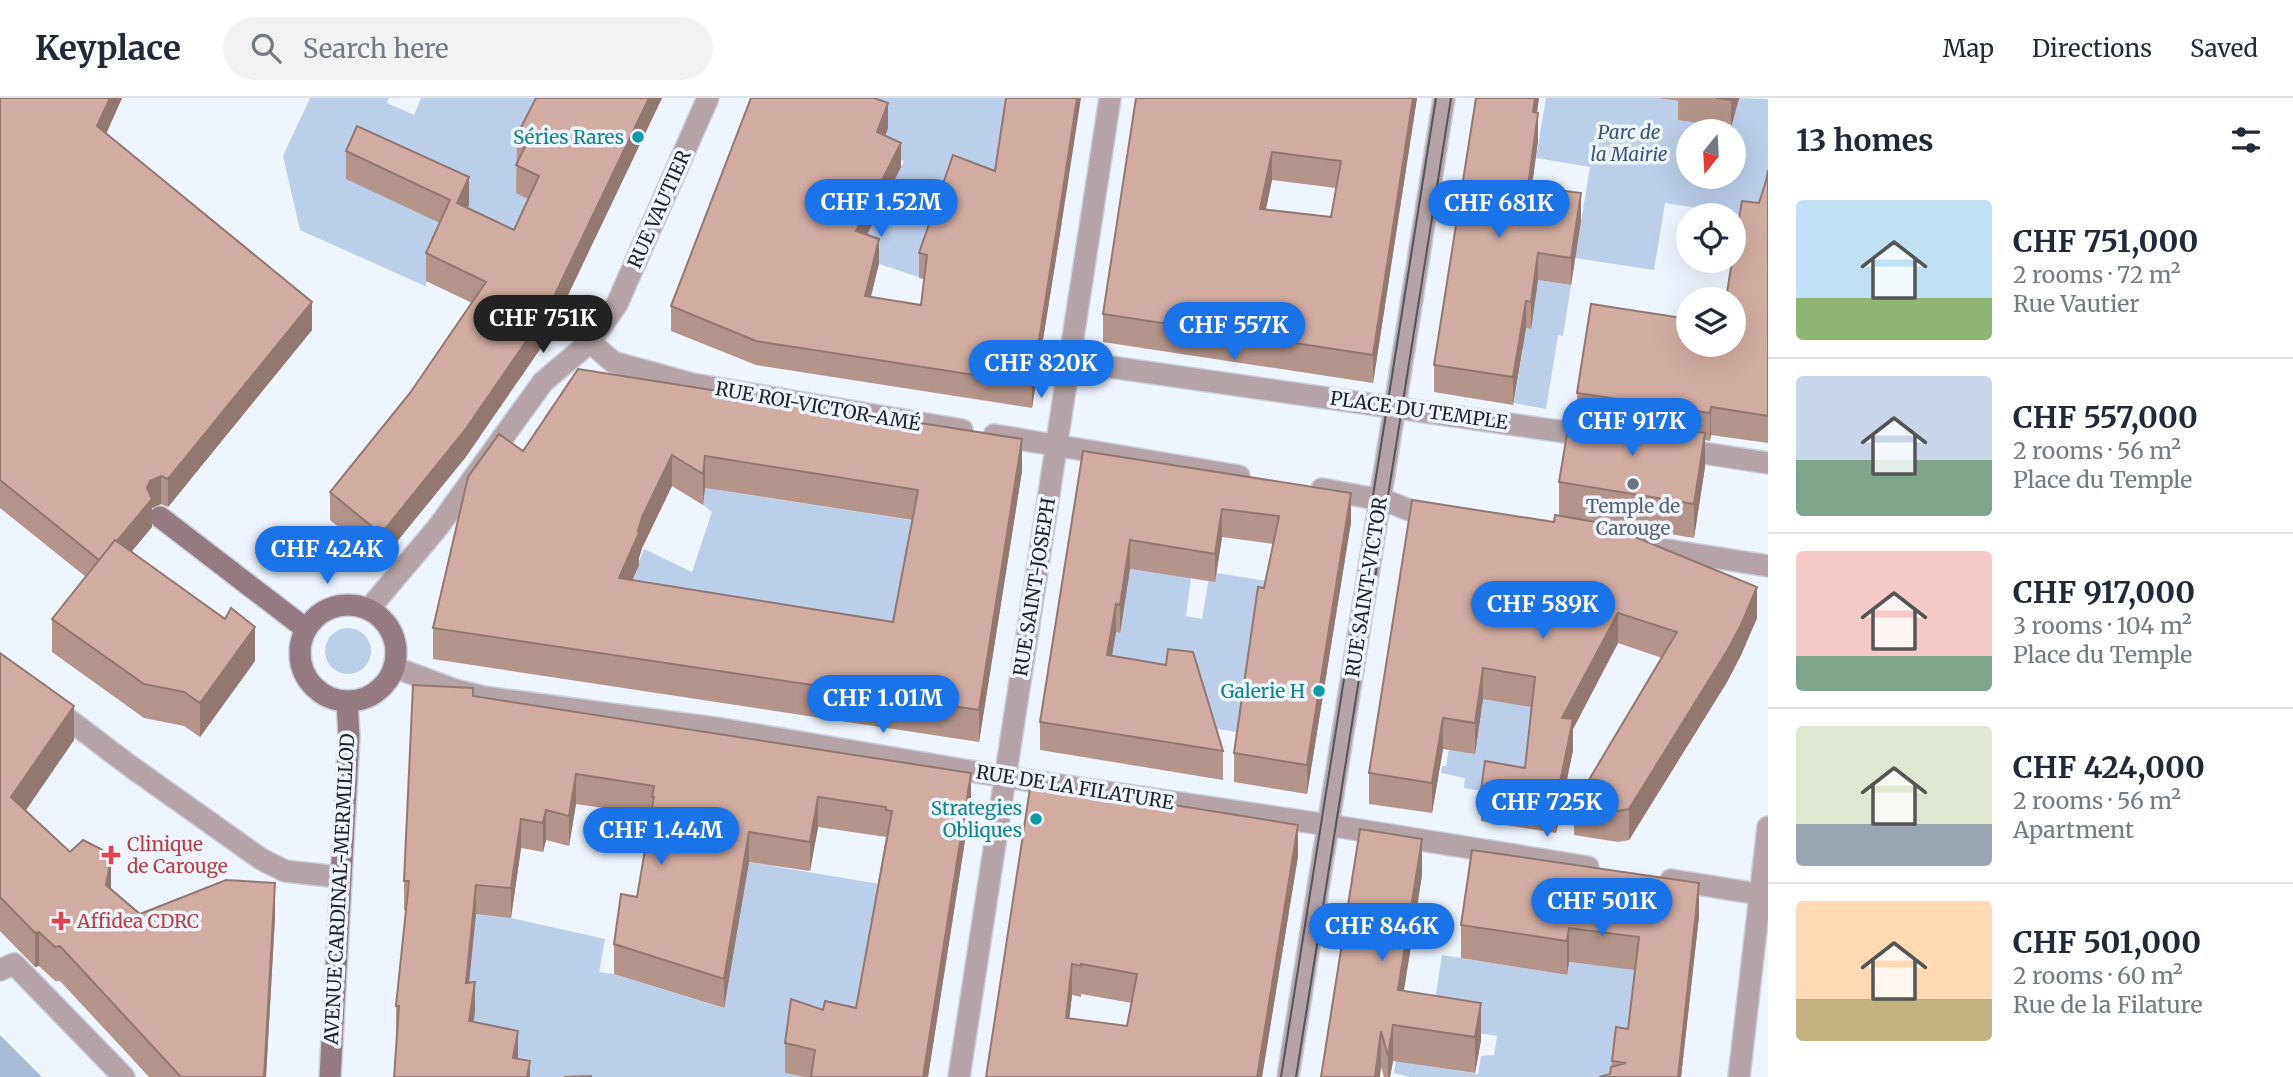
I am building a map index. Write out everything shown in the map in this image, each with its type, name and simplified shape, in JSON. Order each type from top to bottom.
[{"type":"street","name":"RUE VAUTIER","points":[[369,609],[438,527],[544,382],[590,342],[617,304],[708,98]]},
{"type":"street","name":"RUE SAINT-JOSEPH","points":[[959,1077],[1110,98]]},
{"type":"street","name":"RUE SAINT-VICTOR","points":[[1288,1077],[1444,98]]},
{"type":"street","name":"RUE ROI-VICTOR-AMÉ","points":[[590,342],[613,362],[644,373],[693,384],[1055,446]]},
{"type":"street","name":"PLACE DU TEMPLE","points":[[1069,361],[1618,439]]},
{"type":"street","points":[[1055,446],[1259,479]]},
{"type":"street","points":[[1659,446],[1768,463]]},
{"type":"street","points":[[1300,486],[1380,499],[1409,510],[1451,517]]},
{"type":"street","points":[[160,517],[306,629]]},
{"type":"street","points":[[1616,542],[1768,566]]},
{"type":"street","points":[[352,605],[369,609],[388,625],[397,648],[394,667],[387,682],[377,691],[358,700],[327,697],[311,685],[301,667],[299,648],[306,629],[321,612],[334,606],[352,605]]},
{"type":"street","name":"RUE DE LA FILATURE","points":[[394,667],[430,682],[484,697],[722,729],[1601,869]]},
{"type":"street","points":[[38,696],[231,840],[261,859],[285,871],[339,877]]},
{"type":"street","name":"AVENUE CARDINAL-MERMILLOD","points":[[330,1077],[339,877],[349,736],[347,701]]},
{"type":"street","points":[[1739,1077],[1768,827]]},
{"type":"street","points":[[1653,878],[1759,894]]},
{"type":"street","points":[[0,970],[14,964],[124,1077]]},
{"type":"green space","points":[[310,98],[389,98],[387,103],[414,115],[421,98],[568,98],[523,253],[457,231],[469,205],[451,229],[425,286],[300,230],[283,156]]},
{"type":"green space","points":[[860,98],[1010,98],[995,194],[927,280],[856,256],[904,161],[879,151]]},
{"type":"green space","name":"Parc de la Mairie","points":[[1546,98],[1657,98],[1681,102],[1676,119],[1676,189],[1746,189],[1746,119],[1732,119],[1736,98],[1768,99],[1768,198],[1746,212],[1746,203],[1665,203],[1654,270],[1575,258],[1590,167],[1536,158]]},
{"type":"green space","points":[[1538,280],[1571,285],[1563,336],[1558,335],[1546,409],[1514,403],[1523,348],[1521,328],[1530,329]]},
{"type":"green space","points":[[705,488],[922,522],[953,632],[619,611],[644,549],[692,572],[712,512],[703,505]]},
{"type":"green space","points":[[1130,569],[1191,578],[1186,616],[1202,619],[1210,572],[1280,583],[1260,736],[1206,727],[1107,683]]},
{"type":"green space","points":[[348,628],[364,635],[371,651],[364,667],[348,674],[332,667],[325,651],[332,635]]},
{"type":"green space","points":[[1544,688],[1541,801],[1464,788],[1465,778],[1441,773],[1442,766],[1446,766],[1450,743],[1477,736],[1483,699]]},
{"type":"green space","points":[[749,862],[885,885],[855,1037],[785,1073],[804,1077],[464,1077],[466,1012],[476,915],[465,868],[487,915],[605,939],[599,972],[614,974],[723,1008]]},
{"type":"green space","points":[[1442,955],[1567,975],[1569,962],[1593,965],[1640,964],[1628,1062],[1614,1077],[1410,1077],[1394,1073],[1396,1061],[1478,1074],[1481,1056],[1494,1055],[1497,1036],[1431,1025]]},
{"type":"shaded area","points":[[0,1035],[42,1077],[0,1077]]},
{"type":"building","points":[[0,98],[110,98],[97,126],[312,302],[168,479],[161,476],[150,481],[147,488],[152,499],[99,560],[0,480]]},
{"type":"building","points":[[536,98],[649,98],[547,311],[465,430],[381,534],[330,492],[410,393],[486,282],[426,253],[450,200],[346,151],[357,126],[469,177],[457,203],[514,230],[539,176],[516,165],[528,141],[517,135]]},
{"type":"building","points":[[751,98],[874,98],[888,103],[877,132],[901,143],[856,231],[879,239],[865,296],[921,305],[927,255],[919,253],[953,155],[995,171],[1006,98],[1077,98],[1032,384],[756,341],[671,306]]},
{"type":"building","points":[[1136,98],[1413,98],[1373,355],[1103,314]],"holes":[[[1272,152],[1341,161],[1331,217],[1260,209]]]},
{"type":"building","points":[[1476,98],[1535,98],[1533,112],[1538,113],[1528,186],[1581,193],[1571,258],[1538,253],[1531,302],[1526,301],[1513,377],[1434,365]]},
{"type":"building","points":[[1768,170],[1768,416],[1711,407],[1710,413],[1577,393],[1591,304],[1676,317],[1676,357],[1746,357],[1746,287],[1728,287],[1730,273],[1746,273],[1746,203],[1742,201],[1759,203]]},
{"type":"building","points":[[578,369],[1022,439],[979,710],[433,628],[468,477],[499,434],[523,451]],"holes":[[[672,455],[703,474],[705,456],[918,490],[893,622],[619,578],[639,533],[642,517]]]},
{"type":"building","points":[[1573,413],[1705,433],[1694,504],[1559,482],[1570,416],[1572,417]]},
{"type":"building","points":[[1083,451],[1351,493],[1307,765],[1234,753],[1258,587],[1264,588],[1279,516],[1222,509],[1215,554],[1130,540],[1120,605],[1116,604],[1107,655],[1166,665],[1168,649],[1193,652],[1223,751],[1040,722]]},
{"type":"building","points":[[1412,500],[1554,522],[1555,515],[1601,523],[1757,587],[1727,651],[1629,809],[1618,811],[1574,805],[1677,632],[1618,613],[1562,718],[1573,719],[1556,802],[1481,790],[1485,761],[1525,768],[1535,677],[1483,668],[1475,723],[1443,718],[1432,783],[1369,773]]},
{"type":"building","points":[[115,540],[225,619],[231,608],[255,627],[200,703],[184,692],[144,684],[52,619]]},
{"type":"building","name":"Clinique de Carouge","points":[[0,653],[74,706],[11,797],[70,852],[83,840],[101,849],[111,858],[106,885],[140,914],[226,880],[275,883],[264,1077],[181,1077],[60,946],[55,947],[39,932],[35,933],[0,897]]},
{"type":"building","points":[[413,685],[473,688],[473,696],[971,773],[923,1077],[811,1077],[815,1050],[785,1043],[791,999],[823,1010],[825,1001],[856,1008],[892,811],[886,810],[886,807],[818,797],[810,842],[749,832],[724,979],[614,944],[621,894],[637,897],[654,786],[576,774],[569,816],[546,810],[543,823],[521,819],[511,888],[476,885],[466,983],[475,982],[469,1021],[518,1031],[513,1058],[530,1061],[527,1077],[394,1077],[399,1006],[396,1006],[409,881],[404,881]]},
{"type":"building","points":[[1031,782],[1298,825],[1257,1077],[986,1077]],"holes":[[[1072,964],[1137,974],[1127,1026],[1066,1018]]]},
{"type":"building","points":[[1360,829],[1422,839],[1398,990],[1481,1003],[1475,1037],[1393,1025],[1388,1056],[1381,1031],[1375,1077],[1321,1077]]},
{"type":"building","points":[[1472,850],[1699,883],[1678,1077],[1599,1077],[1610,1074],[1611,1067],[1626,1063],[1612,1061],[1616,1027],[1628,1029],[1639,937],[1569,928],[1567,941],[1461,925]]},
{"type":"tram line","points":[[1281,1077],[1436,98]]},
{"type":"tram line","points":[[1296,1077],[1451,98]]},
{"type":"place","name":"Séries Rares","points":[[638,137]]},
{"type":"place","name":"Temple de Carouge","points":[[1633,484]]},
{"type":"place","name":"Galerie H","points":[[1319,691]]},
{"type":"place","name":"Strategies Obliques","points":[[1036,819]]},
{"type":"place","name":"Clinique de Carouge","points":[[111,855]]},
{"type":"place","name":"Affidea CDRC","points":[[61,921]]}]
